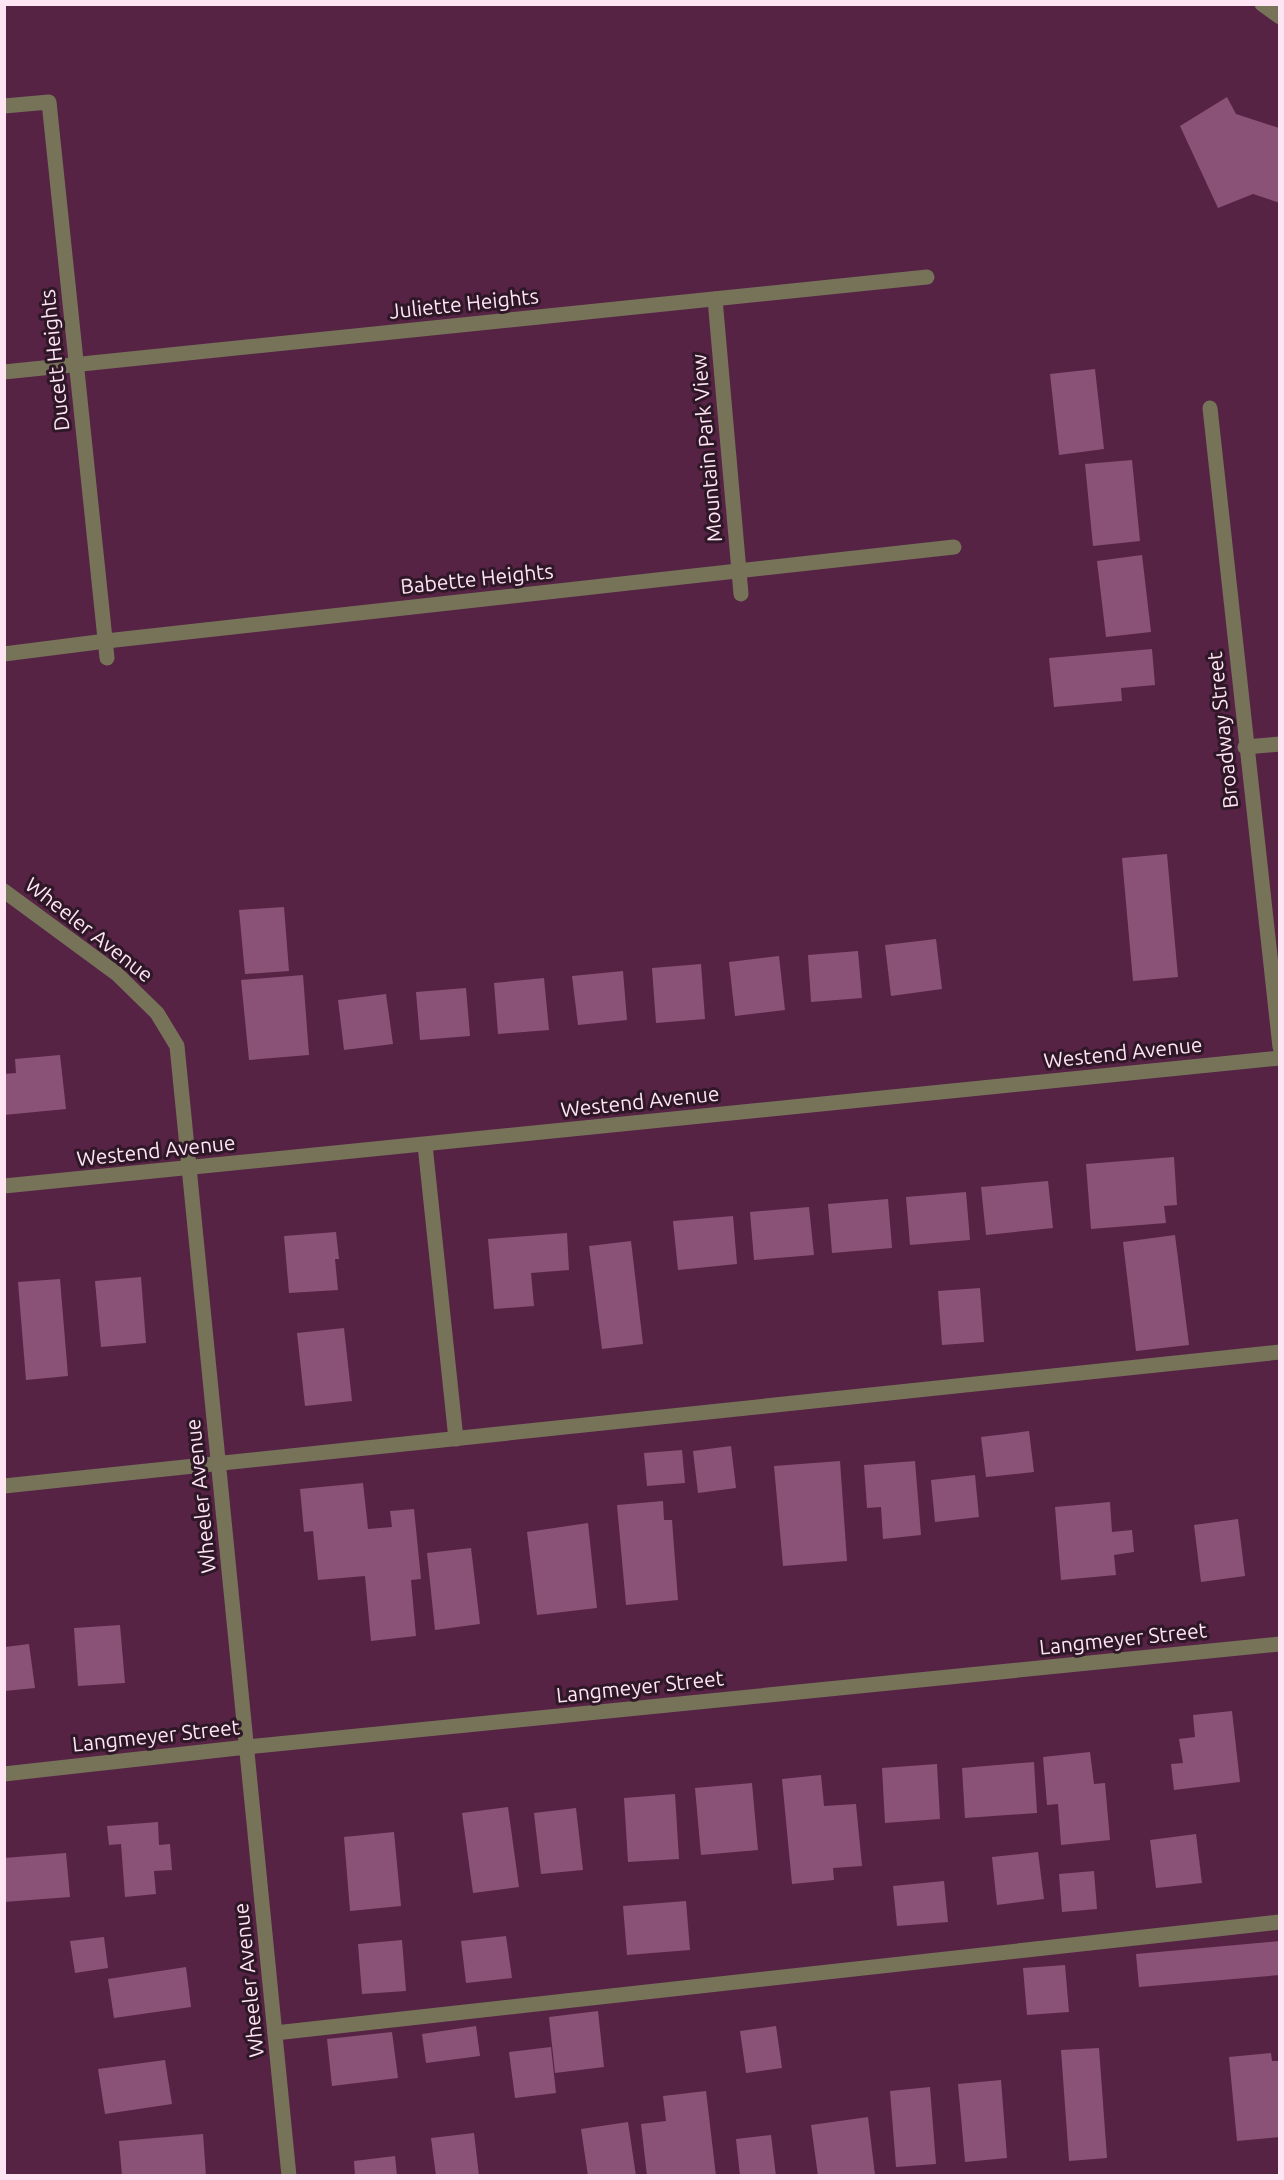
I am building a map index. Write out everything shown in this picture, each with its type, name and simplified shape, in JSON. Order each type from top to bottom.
[{"type":"street","points":[[1262,4],[1280,16]]},
{"type":"street","name":"Ducett Heights","points":[[4,106],[49,102],[107,658]]},
{"type":"street","name":"Juliette Heights","points":[[4,372],[927,277]]},
{"type":"street","name":"Mountain Park View","points":[[715,299],[741,594]]},
{"type":"street","name":"Broadway Street","points":[[1210,408],[1245,747],[1280,1047]]},
{"type":"street","name":"Babette Heights","points":[[4,654],[105,640],[954,547]]},
{"type":"street","points":[[1245,747],[1280,744]]},
{"type":"street","name":"Wheeler Avenue","points":[[4,891],[117,974],[157,1013],[177,1046],[289,2175]]},
{"type":"street","name":"Westend Avenue","points":[[4,1186],[1280,1058]]},
{"type":"street","points":[[425,1145],[456,1439]]},
{"type":"street","points":[[4,1486],[1280,1352]]},
{"type":"street","name":"Langmeyer Street","points":[[4,1774],[247,1747],[1280,1644]]},
{"type":"street","points":[[275,2033],[1280,1922]]},
{"type":"building","points":[[1227,97],[1236,114],[1279,128],[1280,203],[1253,194],[1218,208],[1180,126]]},
{"type":"building","points":[[1095,369],[1104,449],[1059,455],[1050,374]]},
{"type":"building","points":[[1132,460],[1140,541],[1093,546],[1085,464]]},
{"type":"building","points":[[1142,555],[1151,632],[1106,637],[1097,561]]},
{"type":"building","points":[[1152,649],[1155,685],[1121,688],[1122,701],[1054,707],[1049,658]]},
{"type":"building","points":[[1167,854],[1178,977],[1133,981],[1122,858]]},
{"type":"building","points":[[284,907],[289,971],[245,974],[239,910]]},
{"type":"building","points":[[936,939],[942,989],[891,996],[885,945]]},
{"type":"building","points":[[858,951],[862,998],[811,1002],[808,955]]},
{"type":"building","points":[[779,956],[785,1010],[735,1016],[729,962]]},
{"type":"building","points":[[701,964],[705,1019],[656,1023],[652,968]]},
{"type":"building","points":[[623,971],[627,1020],[578,1025],[572,976]]},
{"type":"building","points":[[303,975],[309,1055],[249,1060],[241,980]]},
{"type":"building","points":[[544,978],[549,1030],[498,1034],[494,983]]},
{"type":"building","points":[[466,988],[470,1036],[420,1040],[416,992]]},
{"type":"building","points":[[386,994],[393,1044],[344,1050],[338,1000]]},
{"type":"building","points":[[60,1055],[66,1109],[4,1115],[4,1074],[16,1073],[15,1059]]},
{"type":"building","points":[[1174,1157],[1177,1205],[1164,1206],[1166,1223],[1091,1229],[1086,1164]]},
{"type":"building","points":[[1048,1181],[1053,1228],[986,1235],[981,1187]]},
{"type":"building","points":[[966,1192],[970,1240],[910,1245],[906,1197]]},
{"type":"building","points":[[888,1199],[892,1248],[832,1253],[828,1204]]},
{"type":"building","points":[[809,1207],[814,1255],[754,1260],[750,1212]]},
{"type":"building","points":[[733,1216],[737,1264],[678,1270],[673,1221]]},
{"type":"building","points":[[336,1232],[339,1259],[335,1259],[338,1290],[289,1293],[284,1236]]},
{"type":"building","points":[[567,1233],[569,1270],[531,1273],[534,1306],[494,1309],[488,1239]]},
{"type":"building","points":[[1175,1235],[1189,1345],[1136,1351],[1123,1242]]},
{"type":"building","points":[[631,1241],[643,1344],[602,1349],[589,1246]]},
{"type":"building","points":[[141,1277],[146,1343],[101,1347],[95,1281]]},
{"type":"building","points":[[60,1279],[68,1376],[26,1380],[18,1282]]},
{"type":"building","points":[[980,1288],[984,1342],[942,1345],[938,1291]]},
{"type":"building","points":[[344,1328],[352,1401],[305,1406],[297,1333]]},
{"type":"building","points":[[1029,1431],[1034,1472],[986,1477],[981,1437]]},
{"type":"building","points":[[731,1446],[736,1488],[698,1493],[693,1451]]},
{"type":"building","points":[[682,1450],[685,1483],[647,1486],[644,1453]]},
{"type":"building","points":[[840,1461],[847,1561],[783,1566],[774,1466]]},
{"type":"building","points":[[915,1461],[921,1535],[883,1539],[881,1507],[867,1508],[864,1465]]},
{"type":"building","points":[[975,1475],[979,1517],[935,1522],[931,1480]]},
{"type":"building","points":[[363,1483],[368,1529],[392,1527],[390,1511],[414,1509],[421,1579],[411,1580],[416,1636],[371,1641],[365,1576],[318,1580],[313,1531],[304,1532],[300,1489]]},
{"type":"building","points":[[663,1501],[664,1520],[672,1520],[678,1600],[626,1605],[617,1505]]},
{"type":"building","points":[[1110,1502],[1112,1532],[1132,1530],[1134,1552],[1114,1555],[1116,1575],[1061,1580],[1055,1507]]},
{"type":"building","points":[[1238,1519],[1245,1576],[1201,1582],[1194,1525]]},
{"type":"building","points":[[588,1523],[597,1608],[537,1615],[527,1532]]},
{"type":"building","points":[[471,1548],[480,1624],[435,1630],[427,1553]]},
{"type":"building","points":[[120,1625],[125,1683],[78,1686],[74,1628]]},
{"type":"building","points":[[29,1644],[35,1688],[5,1691],[5,1647]]},
{"type":"building","points":[[1232,1711],[1240,1782],[1174,1790],[1171,1764],[1183,1763],[1179,1739],[1195,1737],[1193,1715]]},
{"type":"building","points":[[1090,1752],[1094,1784],[1105,1783],[1110,1840],[1061,1845],[1058,1804],[1047,1805],[1043,1757]]},
{"type":"building","points":[[1034,1762],[1037,1813],[965,1818],[962,1768]]},
{"type":"building","points":[[937,1764],[940,1819],[885,1823],[882,1768]]},
{"type":"building","points":[[821,1775],[824,1806],[856,1804],[862,1866],[833,1868],[834,1880],[792,1884],[782,1779]]},
{"type":"building","points":[[752,1783],[758,1850],[701,1855],[695,1788]]},
{"type":"building","points":[[675,1794],[679,1859],[628,1862],[624,1798]]},
{"type":"building","points":[[508,1807],[519,1887],[473,1893],[462,1813]]},
{"type":"building","points":[[576,1808],[583,1870],[541,1874],[534,1813]]},
{"type":"building","points":[[158,1822],[159,1845],[170,1844],[172,1870],[154,1871],[156,1894],[125,1897],[121,1844],[109,1845],[107,1826]]},
{"type":"building","points":[[394,1832],[401,1906],[350,1911],[344,1837]]},
{"type":"building","points":[[1196,1834],[1202,1883],[1156,1888],[1150,1840]]},
{"type":"building","points":[[1038,1852],[1044,1899],[997,1905],[992,1857]]},
{"type":"building","points":[[66,1853],[70,1897],[4,1902],[4,1858]]},
{"type":"building","points":[[1094,1871],[1097,1909],[1062,1912],[1059,1874]]},
{"type":"building","points":[[944,1881],[948,1922],[897,1926],[893,1886]]},
{"type":"building","points":[[686,1901],[690,1950],[627,1955],[623,1906]]},
{"type":"building","points":[[506,1936],[512,1978],[466,1983],[461,1941]]},
{"type":"building","points":[[104,1937],[108,1968],[75,1973],[70,1941]]},
{"type":"building","points":[[402,1940],[406,1991],[362,1994],[358,1944]]},
{"type":"building","points":[[1280,1941],[1280,1975],[1139,1987],[1136,1954]]},
{"type":"building","points":[[1065,1965],[1069,2012],[1027,2015],[1023,1968]]},
{"type":"building","points":[[186,1967],[191,2007],[114,2018],[108,1979]]},
{"type":"building","points":[[598,2011],[604,2067],[555,2073],[549,2017]]},
{"type":"building","points":[[476,2026],[480,2056],[426,2063],[422,2034]]},
{"type":"building","points":[[776,2026],[782,2068],[746,2073],[740,2031]]},
{"type":"building","points":[[392,2032],[398,2078],[332,2086],[327,2039]]},
{"type":"building","points":[[551,2047],[556,2093],[515,2098],[509,2052]]},
{"type":"building","points":[[1099,2048],[1107,2158],[1069,2161],[1061,2050]]},
{"type":"building","points":[[1271,2053],[1272,2061],[1280,2061],[1280,2137],[1237,2141],[1229,2057]]},
{"type":"building","points":[[165,2060],[172,2104],[105,2114],[98,2069]]},
{"type":"building","points":[[1001,2080],[1007,2158],[965,2162],[958,2084]]},
{"type":"building","points":[[930,2087],[936,2164],[896,2167],[890,2091]]},
{"type":"building","points":[[706,2091],[716,2176],[647,2176],[641,2124],[666,2121],[663,2096]]},
{"type":"building","points":[[868,2117],[875,2175],[818,2176],[811,2125]]},
{"type":"building","points":[[628,2122],[636,2176],[588,2176],[581,2129]]},
{"type":"building","points":[[474,2133],[479,2176],[436,2176],[431,2138]]},
{"type":"building","points":[[203,2134],[206,2176],[122,2176],[119,2141]]},
{"type":"building","points":[[771,2135],[776,2176],[740,2176],[736,2139]]},
{"type":"building","points":[[395,2156],[397,2176],[355,2176],[354,2161]]}]
